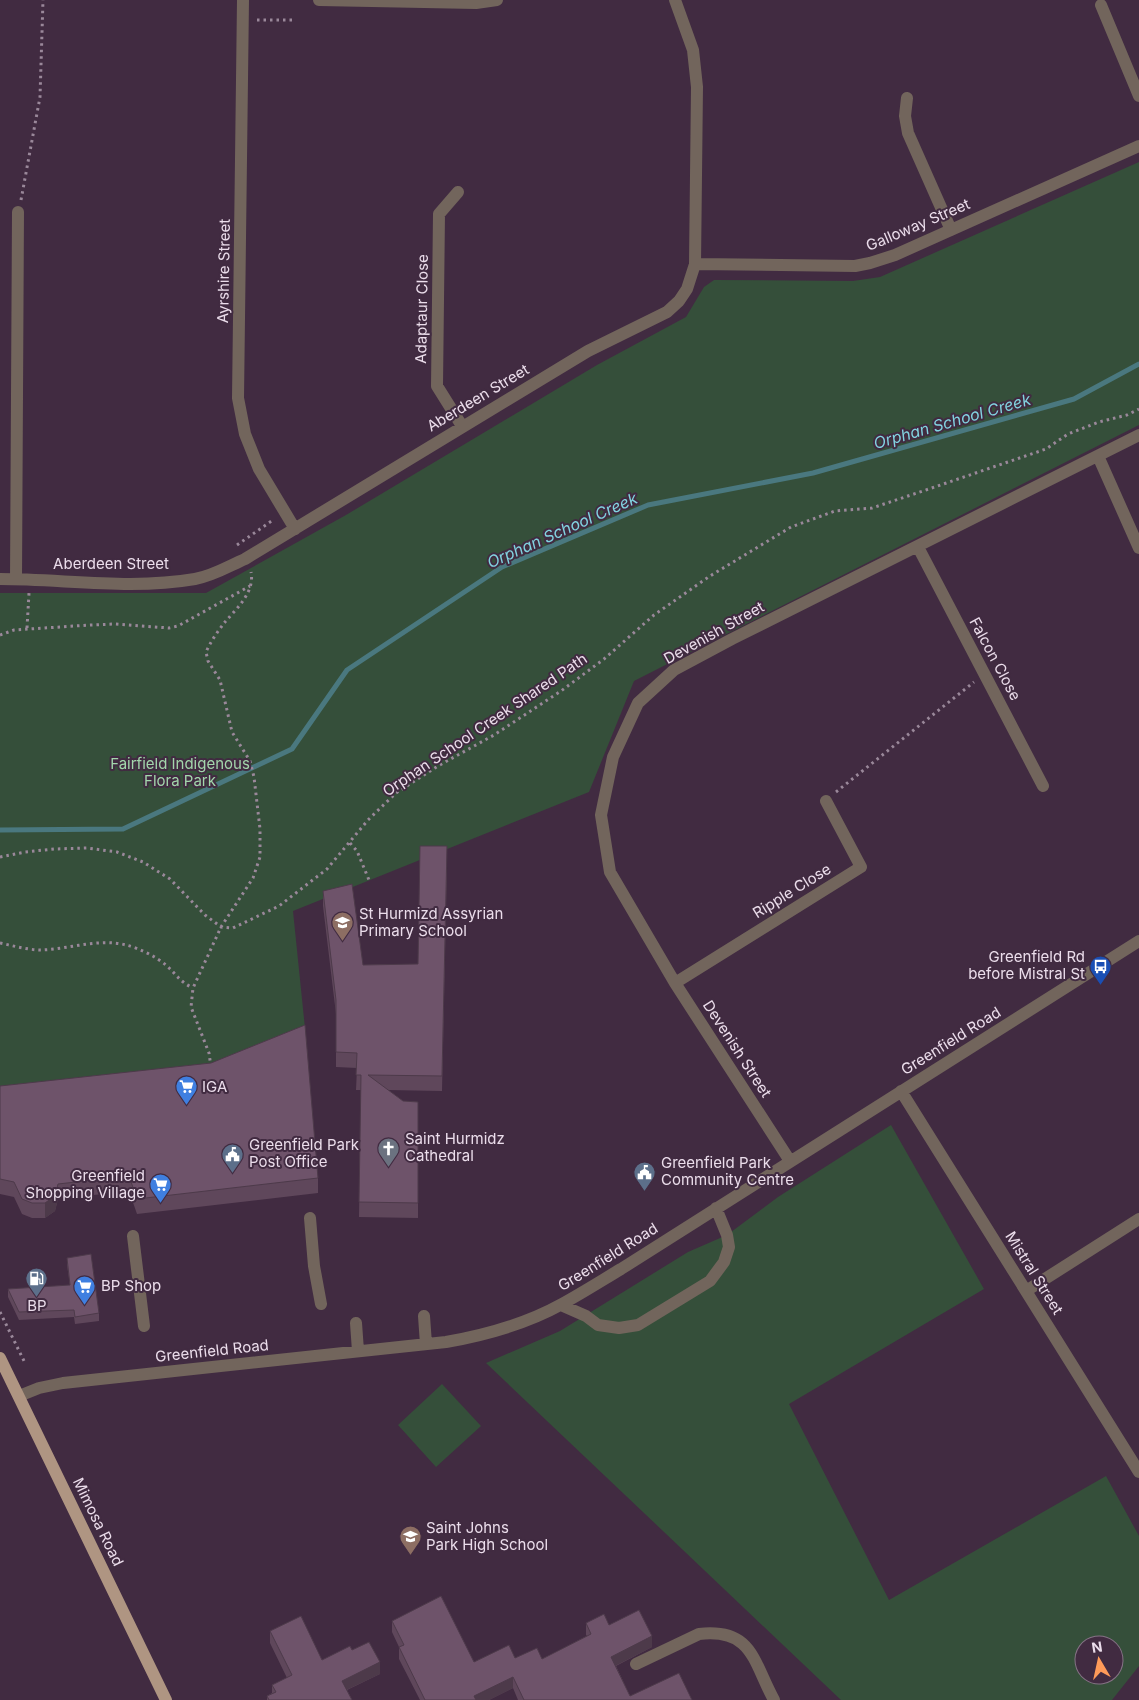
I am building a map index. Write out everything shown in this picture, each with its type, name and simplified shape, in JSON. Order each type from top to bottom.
[{"type":"main road","name":"Mimosa Road","points":[[0,1358],[166,1700]]},
{"type":"street","name":"Ayrshire Street","points":[[243,0],[238,398],[245,434],[259,468],[295,529]]},
{"type":"street","points":[[319,0],[497,0]]},
{"type":"street","name":"Aberdeen Street","points":[[0,578],[148,584],[196,579],[217,572],[244,559],[295,529],[588,351],[667,312],[679,301],[687,289],[695,264],[697,87],[693,50],[676,0]]},
{"type":"street","points":[[1101,5],[1139,96]]},
{"type":"street","points":[[906,98],[905,116],[908,133],[952,230]]},
{"type":"street","name":"Galloway Street","points":[[695,264],[855,266],[889,258],[1139,146]]},
{"type":"street","name":"Adaptaur Close","points":[[458,192],[440,214],[437,386],[462,426]]},
{"type":"street","points":[[16,579],[18,212]]},
{"type":"street","name":"Devenish Street","points":[[790,1161],[675,983],[610,872],[601,815],[613,757],[638,703],[674,670],[732,639],[1139,435]]},
{"type":"street","points":[[1098,456],[1139,548]]},
{"type":"street","name":"Falcon Close","points":[[918,547],[1043,786]]},
{"type":"street","name":"Ripple Close","points":[[675,983],[861,867],[826,800]]},
{"type":"street","name":"Greenfield Road","points":[[19,1396],[39,1388],[63,1383],[446,1342],[481,1335],[531,1318],[561,1305],[621,1269],[1139,941]]},
{"type":"street","name":"Mistral Street","points":[[901,1091],[1138,1470]]},
{"type":"street","points":[[561,1305],[586,1316],[598,1325],[619,1328],[638,1325],[710,1281],[724,1262],[729,1247],[727,1235],[716,1208]]},
{"type":"street","points":[[310,1218],[314,1266],[321,1304]]},
{"type":"street","points":[[1026,1291],[1139,1219]]},
{"type":"street","points":[[133,1236],[144,1326]]},
{"type":"street","points":[[424,1316],[426,1344]]},
{"type":"street","points":[[356,1323],[358,1351]]},
{"type":"street","points":[[636,1664],[699,1634],[711,1632],[730,1634],[748,1648],[774,1700]]},
{"type":"path","points":[[18,212],[40,97],[43,0]]},
{"type":"path","points":[[242,20],[294,20]]},
{"type":"path","name":"Orphan School Creek Shared Path","points":[[222,927],[233,928],[280,906],[327,869],[368,820],[396,793],[438,766],[494,735],[554,696],[604,659],[654,614],[710,576],[791,527],[835,511],[872,508],[946,484],[1046,449],[1068,434],[1099,422],[1127,415],[1139,409]]},
{"type":"path","points":[[237,545],[285,512]]},
{"type":"path","points":[[211,1070],[210,1053],[191,1007],[193,988],[222,927],[253,878],[260,857],[260,829],[254,777],[250,761],[232,732],[220,680],[208,661],[206,652],[221,628],[238,609],[251,586],[252,572]]},
{"type":"path","points":[[27,628],[30,580]]},
{"type":"path","points":[[0,635],[27,628],[115,624],[169,628],[178,626],[251,586]]},
{"type":"path","points":[[826,800],[984,674]]},
{"type":"path","points":[[350,843],[357,851],[369,880]]},
{"type":"path","points":[[0,857],[62,848],[87,848],[117,852],[143,862],[170,879],[205,915],[222,927]]},
{"type":"path","points":[[0,944],[41,950],[108,943],[126,945],[141,951],[165,965],[183,984],[193,988]]},
{"type":"path","points":[[0,1312],[25,1364]]},
{"type":"green space","name":"Fairfield Indigenous Flora Park","points":[[1139,162],[1139,425],[634,681],[589,792],[293,911],[306,1038],[203,1075],[0,1101],[0,593],[206,593],[346,515],[597,365],[686,317],[704,287],[714,280],[853,281],[880,277]]},
{"type":"green space","points":[[891,1125],[984,1289],[789,1404],[889,1600],[1106,1476],[1139,1536],[1139,1666],[1124,1685],[1124,1635],[1074,1635],[1074,1685],[1124,1685],[1112,1700],[841,1700],[486,1363],[560,1331],[688,1252],[727,1235],[778,1197]]},
{"type":"green space","points":[[442,1384],[481,1426],[436,1467],[398,1425]]},
{"type":"building","name":"St Hurmizd Assyrian Primary School","points":[[420,846],[447,846],[442,1076],[368,1075],[403,1101],[418,1102],[418,1203],[359,1202],[361,1075],[356,1075],[357,1053],[336,1052],[336,1000],[323,891],[352,884],[363,965],[418,964]]},
{"type":"building","name":"Greenfield Shopping Village","points":[[305,1025],[318,1178],[137,1199],[129,1176],[58,1184],[55,1196],[45,1203],[32,1203],[22,1199],[14,1182],[0,1179],[0,1086],[211,1063]]},
{"type":"building","points":[[91,1254],[99,1313],[75,1317],[74,1310],[19,1312],[8,1289],[70,1285],[67,1258]]},
{"type":"building","points":[[441,1596],[474,1662],[509,1645],[515,1658],[537,1648],[542,1659],[591,1634],[586,1623],[604,1614],[609,1625],[639,1610],[652,1636],[611,1657],[630,1696],[679,1673],[692,1700],[524,1700],[513,1677],[474,1696],[476,1700],[425,1700],[399,1647],[404,1645],[392,1621]]},
{"type":"building","points":[[301,1616],[322,1660],[350,1646],[352,1650],[369,1642],[380,1662],[342,1681],[352,1700],[269,1700],[267,1696],[276,1692],[272,1685],[292,1675],[270,1631]]},
{"type":"waterway","name":"Orphan School Creek","points":[[0,830],[123,829],[292,749],[347,670],[502,567],[648,505],[813,473],[1074,399],[1139,364]]},
{"type":"place","name":"St Hurmizd Assyrian Primary School","points":[[343,942]]},
{"type":"place","name":"Greenfield Rd before Mistral St","points":[[1101,985]]},
{"type":"place","name":"IGA","points":[[186,1106]]},
{"type":"place","name":"Saint Hurmidz Cathedral","points":[[389,1167]]},
{"type":"place","name":"Greenfield Park Post Office","points":[[233,1173]]},
{"type":"place","name":"Greenfield Park Community Centre","points":[[645,1191]]},
{"type":"place","name":"Greenfield Shopping Village","points":[[161,1204]]},
{"type":"place","name":"BP","points":[[37,1297]]},
{"type":"place","name":"BP Shop","points":[[85,1305]]},
{"type":"place","name":"Saint Johns Park High School","points":[[410,1556]]}]
